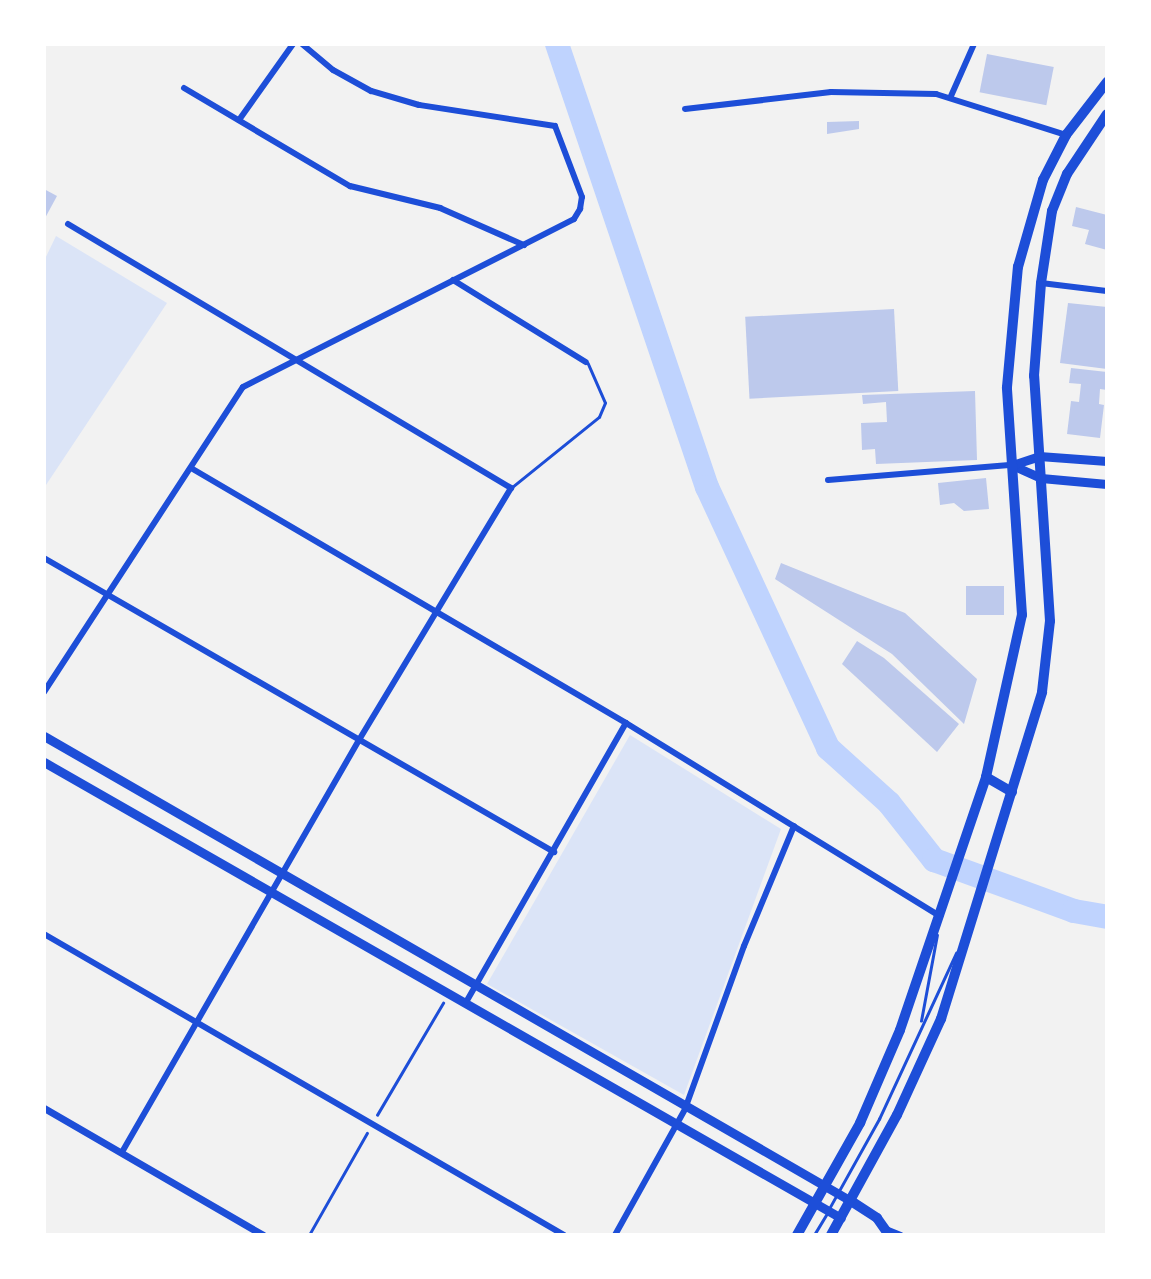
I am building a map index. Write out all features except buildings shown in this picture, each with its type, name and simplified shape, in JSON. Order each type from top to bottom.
[{"type":"main road","points":[[797,1235],[860,1123],[900,1030],[964,849],[986,777],[1022,615],[1007,387],[1018,267],[1044,180],[1066,135],[1107,82]]},
{"type":"main road","points":[[831,1235],[851,1201],[941,1019],[994,860],[1042,692],[1050,621],[1034,376],[1041,283],[1052,211],[1067,174],[1107,114]]},
{"type":"main road","points":[[1012,465],[1039,456],[1107,461]]},
{"type":"main road","points":[[1012,465],[1041,478],[1107,484]]},
{"type":"main road","points":[[44,736],[285,874],[474,988],[851,1201],[888,1232]]},
{"type":"main road","points":[[44,762],[841,1218]]},
{"type":"main road","points":[[986,777],[1012,792]]},
{"type":"street","points":[[239,120],[293,44]]},
{"type":"street","points":[[44,692],[106,593],[243,387],[574,219],[580,209],[582,197],[555,126],[419,104],[371,91],[333,71],[302,44]]},
{"type":"street","points":[[951,96],[974,44]]},
{"type":"street","points":[[184,88],[350,186],[440,208],[524,245]]},
{"type":"street","points":[[685,109],[831,92],[951,96],[1066,135]]},
{"type":"street","points":[[68,224],[511,488],[435,610],[275,892],[122,1152]]},
{"type":"street","points":[[453,280],[586,362]]},
{"type":"street","points":[[1041,283],[1107,291]]},
{"type":"street","points":[[828,480],[1012,465]]},
{"type":"street","points":[[191,468],[626,723],[940,916]]},
{"type":"street","points":[[44,558],[554,852]]},
{"type":"street","points":[[465,1004],[626,723]]},
{"type":"street","points":[[615,1235],[685,1109],[744,946],[794,826]]},
{"type":"street","points":[[44,934],[564,1235]]},
{"type":"street","points":[[44,1108],[261,1235]]},
{"type":"street","points":[[888,1232],[901,1235]]},
{"type":"lane","points":[[511,488],[604,410],[605,403],[586,362]]},
{"type":"lane","points":[[814,1235],[879,1119],[921,1025],[979,907]]},
{"type":"lane","points":[[921,1025],[940,916]]},
{"type":"path","points":[[309,1235],[448,994]]},
{"type":"shaded area","points":[[56,236],[167,303],[44,488],[44,261]]},
{"type":"shaded area","points":[[630,735],[781,829],[684,1095],[487,984]]},
{"type":"waterway","points":[[557,44],[707,487],[828,748],[889,803],[934,860],[1074,911],[1107,917]]}]
